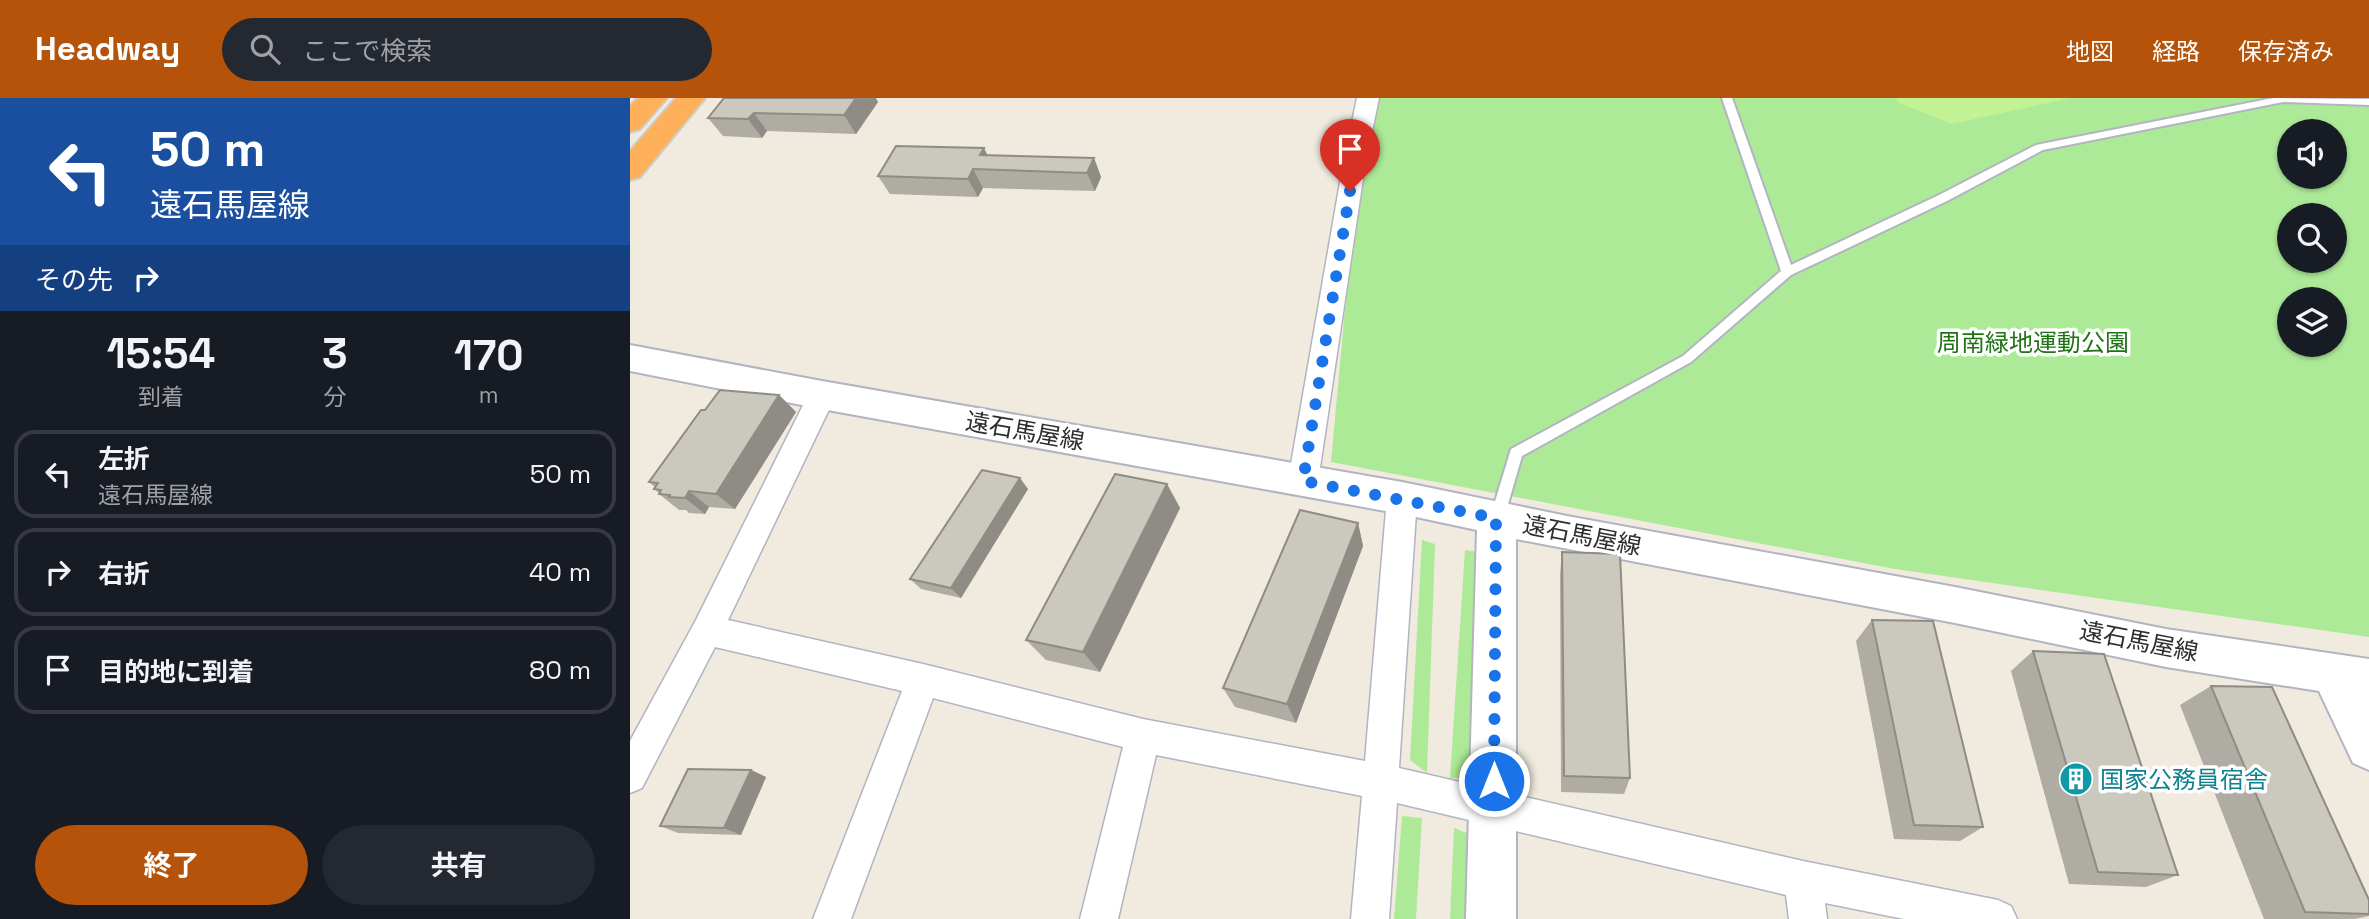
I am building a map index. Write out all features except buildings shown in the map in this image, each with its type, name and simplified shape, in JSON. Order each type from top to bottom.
[{"type":"highway","points":[[630,123],[653,98]]},
{"type":"highway","points":[[630,170],[691,98]]},
{"type":"street","points":[[1303,481],[1354,165],[1368,98]]},
{"type":"street","name":"遠石馬屋線","points":[[630,358],[822,395],[1402,498],[2166,648],[2351,677]]},
{"type":"street","points":[[630,776],[707,630],[822,395]]},
{"type":"street","points":[[1370,919],[1402,498]]},
{"type":"street","points":[[1491,919],[1496,518]]},
{"type":"street","points":[[707,630],[923,680],[1143,736],[1382,782],[1803,880],[1998,919]]},
{"type":"street","points":[[2351,677],[2369,748]]},
{"type":"street","points":[[832,919],[923,680]]},
{"type":"street","points":[[1099,919],[1143,736]]},
{"type":"street","points":[[1803,880],[1808,919]]},
{"type":"lane","points":[[1727,98],[1787,272]]},
{"type":"lane","points":[[1496,518],[1516,453],[1687,359],[1787,272],[1943,198],[2040,147],[2283,99],[2369,103]]},
{"type":"green space","name":"周南緑地運動公園","points":[[1370,98],[2369,98],[2369,637],[1895,569],[1331,462],[1360,145]]},
{"type":"green space","points":[[1896,98],[2071,98],[1952,124],[1899,103]]},
{"type":"green space","points":[[1422,540],[1435,544],[1427,773],[1410,760]]},
{"type":"green space","points":[[1465,550],[1485,553],[1474,777],[1450,778]]},
{"type":"green space","points":[[1402,816],[1422,818],[1416,919],[1394,919]]},
{"type":"green space","points":[[1454,828],[1472,835],[1470,919],[1450,919]]},
{"type":"place","name":"国家公務員宿舎","points":[[2076,779]]},
{"type":"route","points":[[1350,191],[1303,481],[1496,518],[1494,781]]}]
